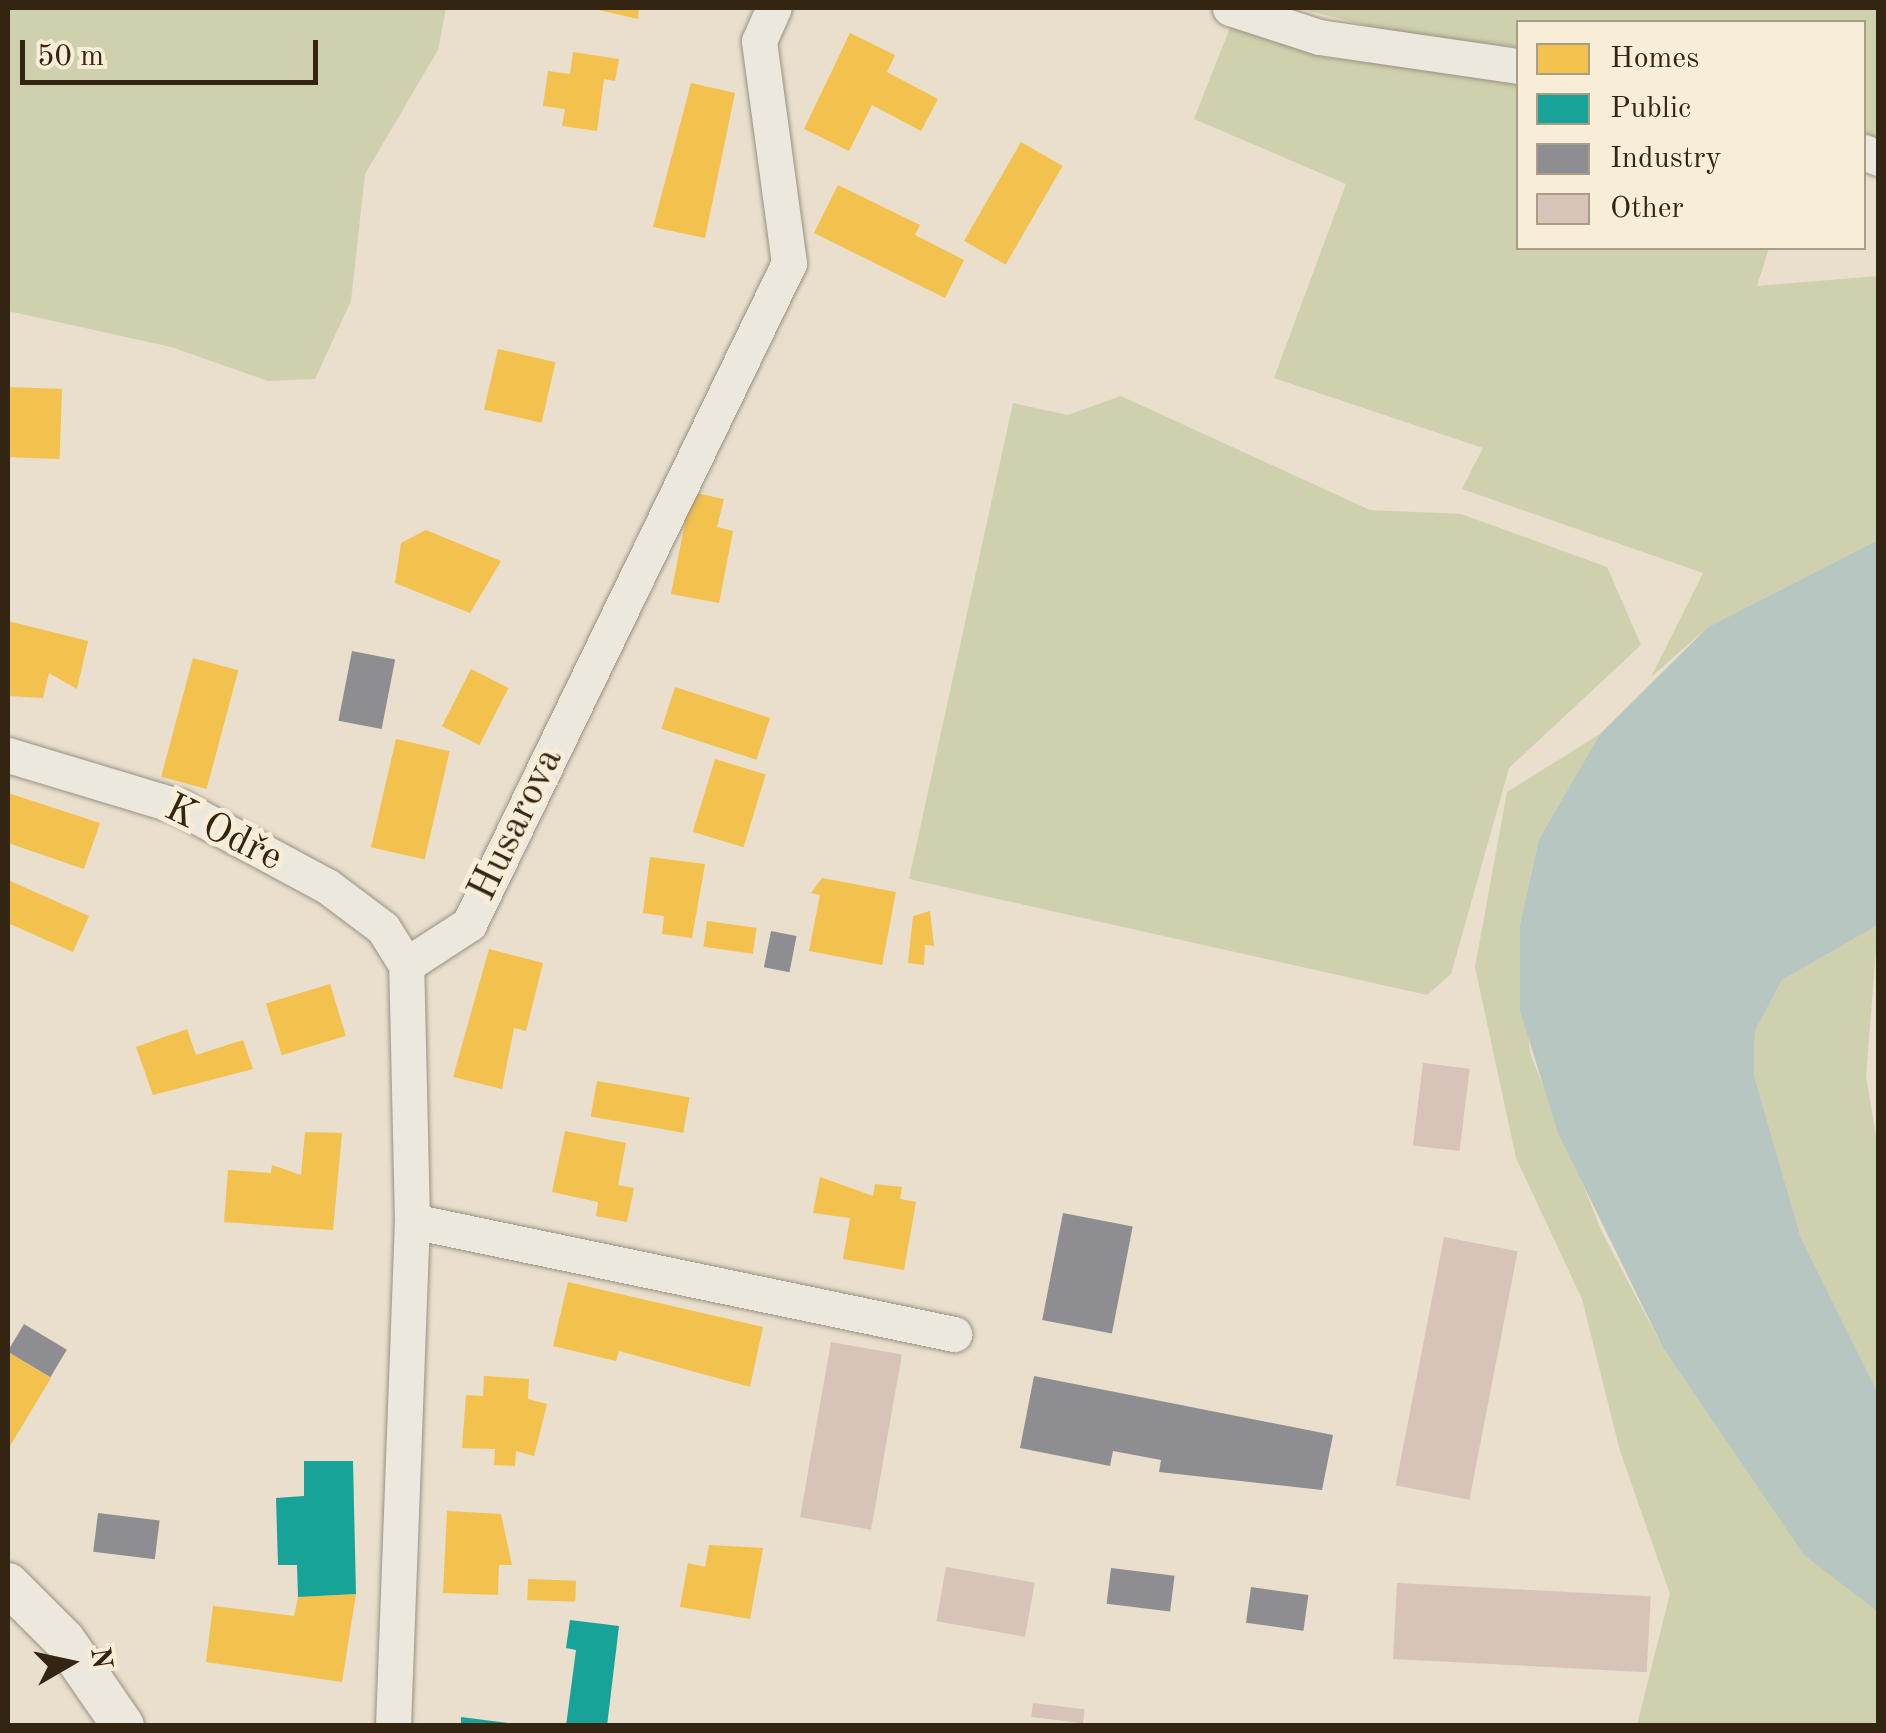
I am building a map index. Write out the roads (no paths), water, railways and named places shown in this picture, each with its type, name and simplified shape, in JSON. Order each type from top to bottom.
[{"type":"street","name":"Husarova","points":[[406,966],[469,924],[789,262],[759,41],[774,8]]},
{"type":"street","points":[[1230,8],[1320,37],[1516,66]]},
{"type":"street","name":"K Odře","points":[[8,755],[180,807],[327,886],[382,928],[406,966]]},
{"type":"street","points":[[393,1726],[412,1222],[406,966]]},
{"type":"street","points":[[412,1222],[954,1334]]},
{"type":"street","points":[[8,1584],[64,1640],[123,1726]]}]
